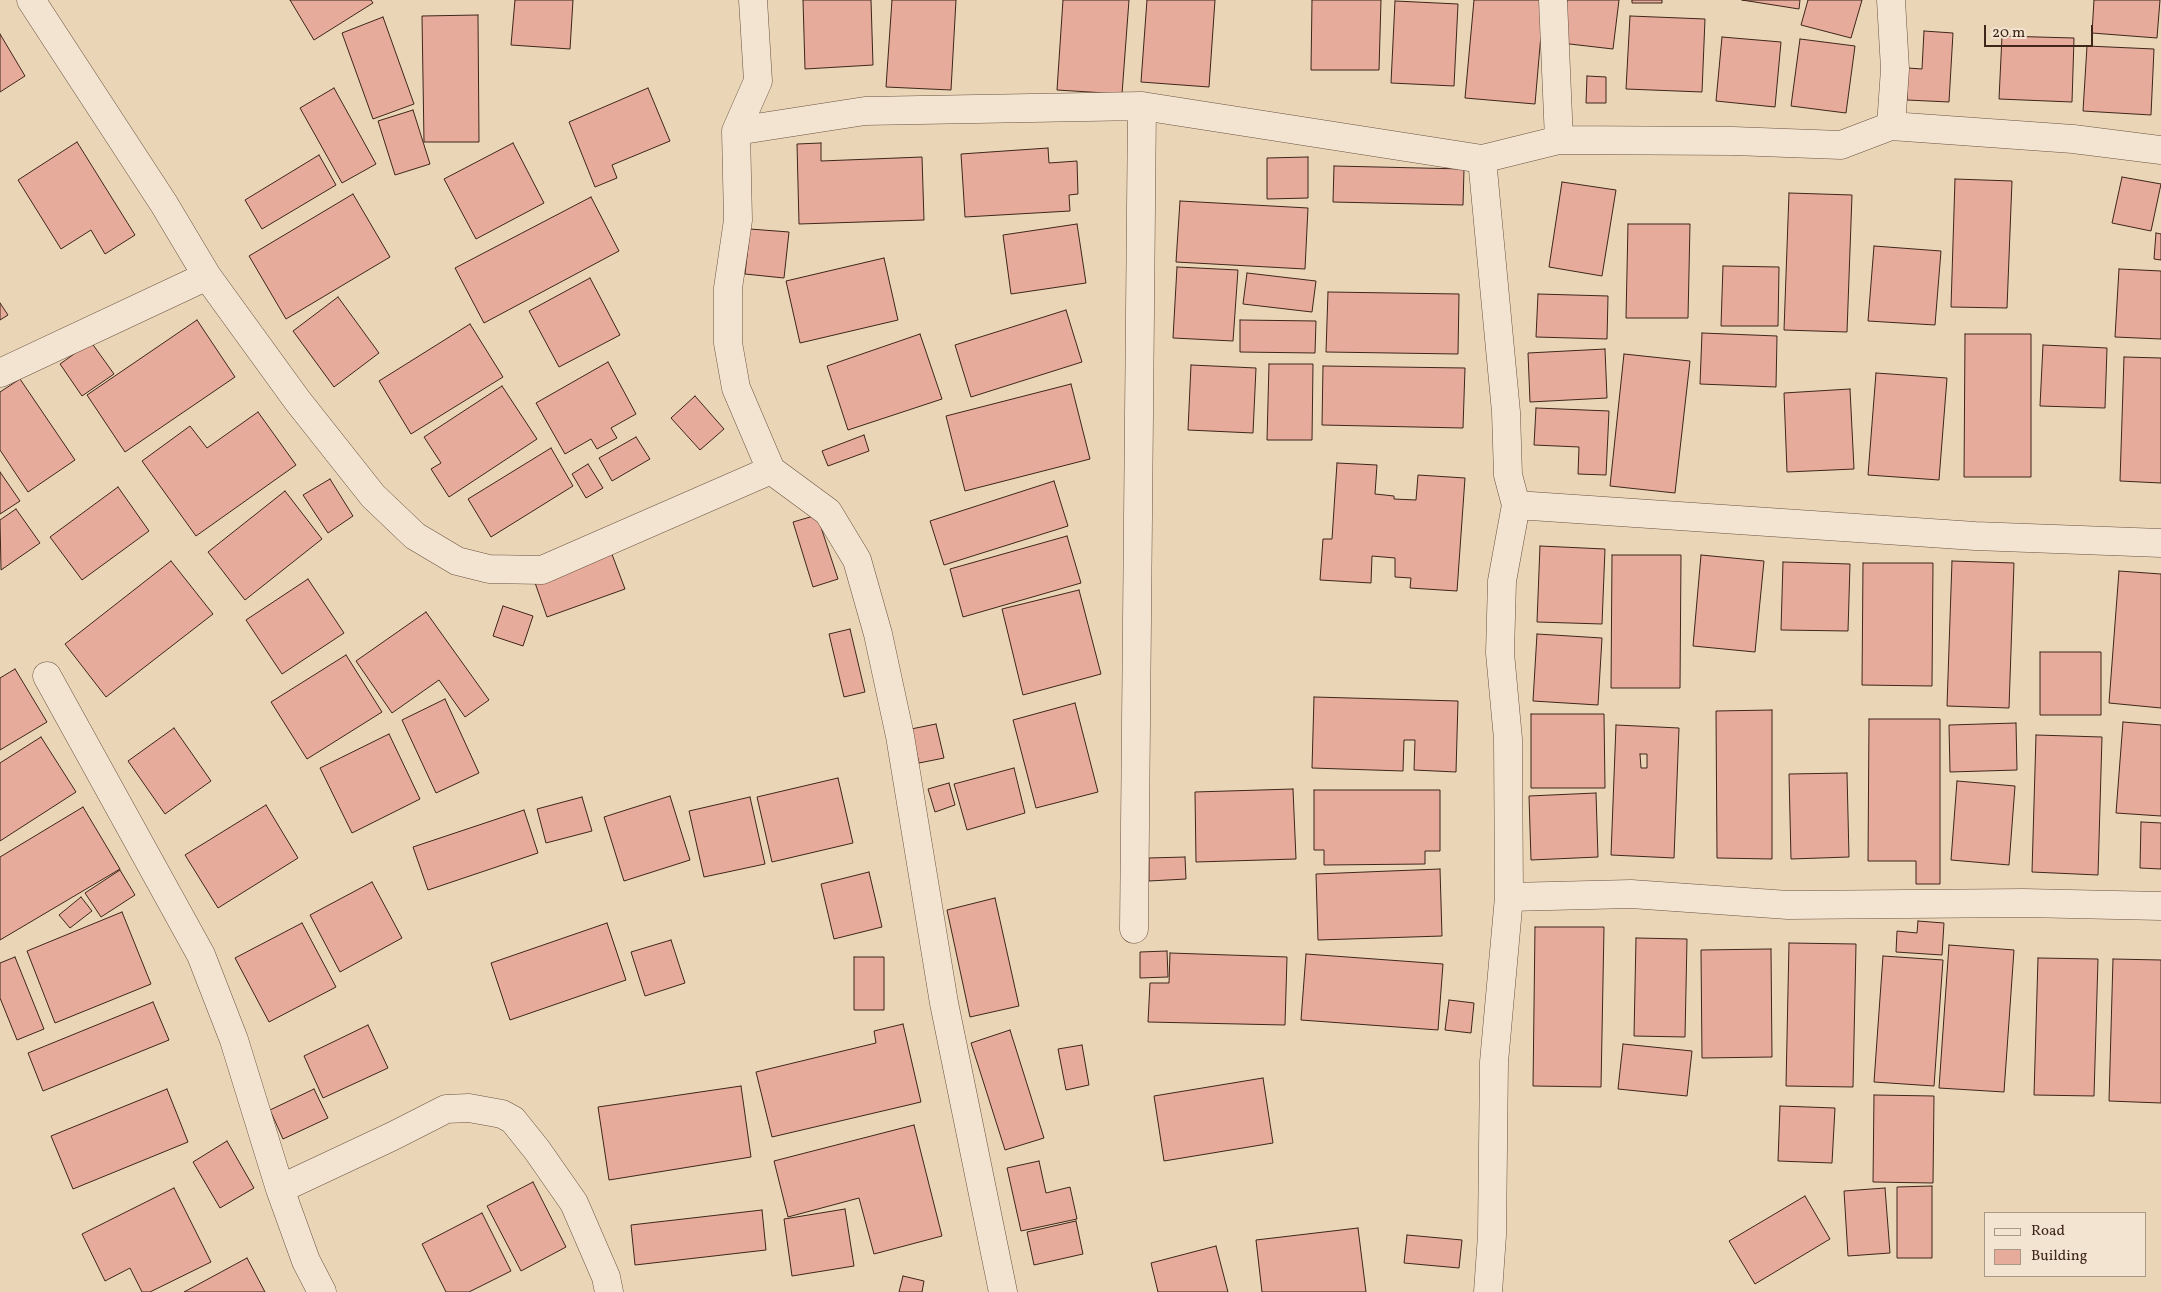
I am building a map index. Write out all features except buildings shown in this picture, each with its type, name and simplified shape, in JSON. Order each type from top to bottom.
[{"type":"street","points":[[31,0],[164,204],[207,276],[297,400],[373,496],[415,536],[457,561],[489,570],[542,570],[771,470]]},
{"type":"street","points":[[754,0],[758,81],[736,131],[738,220],[728,288],[728,343],[736,388],[771,470],[828,512],[857,560],[878,634],[900,736],[944,1003],[1003,1292]]},
{"type":"street","points":[[1553,0],[1559,140]]},
{"type":"street","points":[[1891,0],[1895,70],[1891,126]]},
{"type":"street","points":[[736,131],[865,111],[1142,106],[1482,160],[1559,140],[1734,141],[1841,145],[1891,126],[2073,139],[2161,150]]},
{"type":"street","points":[[1134,929],[1142,106]]},
{"type":"street","points":[[1482,160],[1506,412],[1508,475],[1516,505],[1502,581],[1500,653],[1508,739],[1509,897],[1494,1062],[1492,1235],[1488,1292]]},
{"type":"street","points":[[0,373],[207,276]]},
{"type":"street","points":[[1516,505],[1975,536],[2161,543]]},
{"type":"street","points":[[47,676],[202,954],[234,1040],[280,1189],[306,1261],[322,1292]]},
{"type":"street","points":[[1509,897],[1631,894],[1788,905],[2024,903],[2161,906]]},
{"type":"street","points":[[280,1189],[446,1109],[469,1108],[502,1114],[513,1120],[574,1203],[606,1277],[609,1292]]}]
